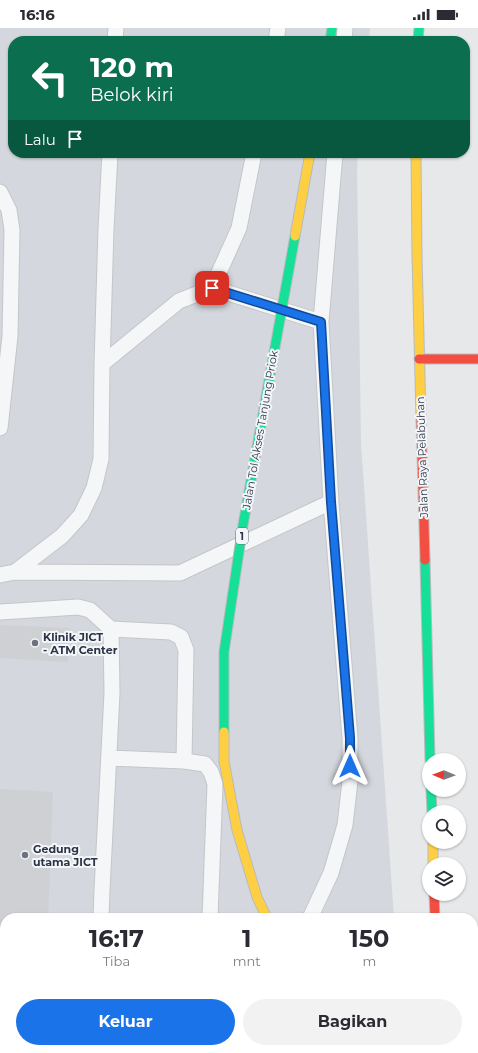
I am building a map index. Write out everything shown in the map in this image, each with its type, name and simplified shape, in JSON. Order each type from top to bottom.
[{"type":"highway","name":"Jalan Tol Akses Tanjung Priok","points":[[265,913],[257,897],[237,830],[224,761],[224,652],[243,525],[309,158]]},
{"type":"highway","name":"Jalan Raya Pelabuhan","points":[[416,158],[419,359],[430,753]]},
{"type":"highway","points":[[419,359],[478,359]]},
{"type":"highway","points":[[434,901],[435,913]]},
{"type":"lane","points":[[15,572],[62,536],[81,515],[94,488],[101,458],[102,364],[110,158]]},
{"type":"lane","points":[[212,288],[239,228],[253,158]]},
{"type":"lane","points":[[312,913],[331,873],[345,825],[350,781],[350,738],[331,502],[321,322],[335,158]]},
{"type":"lane","points":[[0,192],[9,210],[12,230],[10,336],[0,428]]},
{"type":"lane","points":[[102,364],[179,301],[212,288],[321,322]]},
{"type":"lane","points":[[0,575],[15,572],[180,573],[331,502]]},
{"type":"lane","points":[[0,612],[78,607],[90,610],[111,630],[171,632],[181,637],[186,650],[184,761]]},
{"type":"lane","points":[[101,913],[112,693],[111,630]]},
{"type":"lane","points":[[109,758],[184,761],[205,764],[211,772],[215,784],[210,913]]},
{"type":"shaded area","points":[[0,28],[370,28],[369,36],[8,36],[8,158],[358,158],[361,443],[394,913],[0,913]]},
{"type":"building","name":"Klinik JICT - ATM Center","points":[[0,625],[70,628],[68,662],[0,658]]},
{"type":"building","name":"Gedung utama JICT","points":[[0,789],[53,792],[48,913],[0,913]]},
{"type":"traffic: fast","points":[[331,36],[332,28]]},
{"type":"traffic: fast","points":[[418,36],[419,28]]},
{"type":"traffic: fast","points":[[224,732],[224,652],[243,525],[295,236]]},
{"type":"traffic: fast","points":[[425,560],[430,753]]},
{"type":"traffic: fast","points":[[431,797],[432,805]]},
{"type":"traffic: slow","points":[[295,236],[309,158]]},
{"type":"traffic: slow","points":[[416,158],[421,418]]},
{"type":"traffic: slow","points":[[224,732],[224,761],[237,830],[257,897],[265,913]]},
{"type":"traffic: slow","points":[[433,849],[433,857]]},
{"type":"traffic: jam","points":[[419,359],[478,359]]},
{"type":"traffic: jam","points":[[421,418],[425,560]]},
{"type":"traffic: jam","points":[[434,901],[435,913]]},
{"type":"place","name":"Klinik JICT - ATM Center","points":[[35,643]]},
{"type":"place","name":"Gedung utama JICT","points":[[25,855]]},
{"type":"route","points":[[212,288],[321,322],[331,502],[350,738],[350,766]]}]
